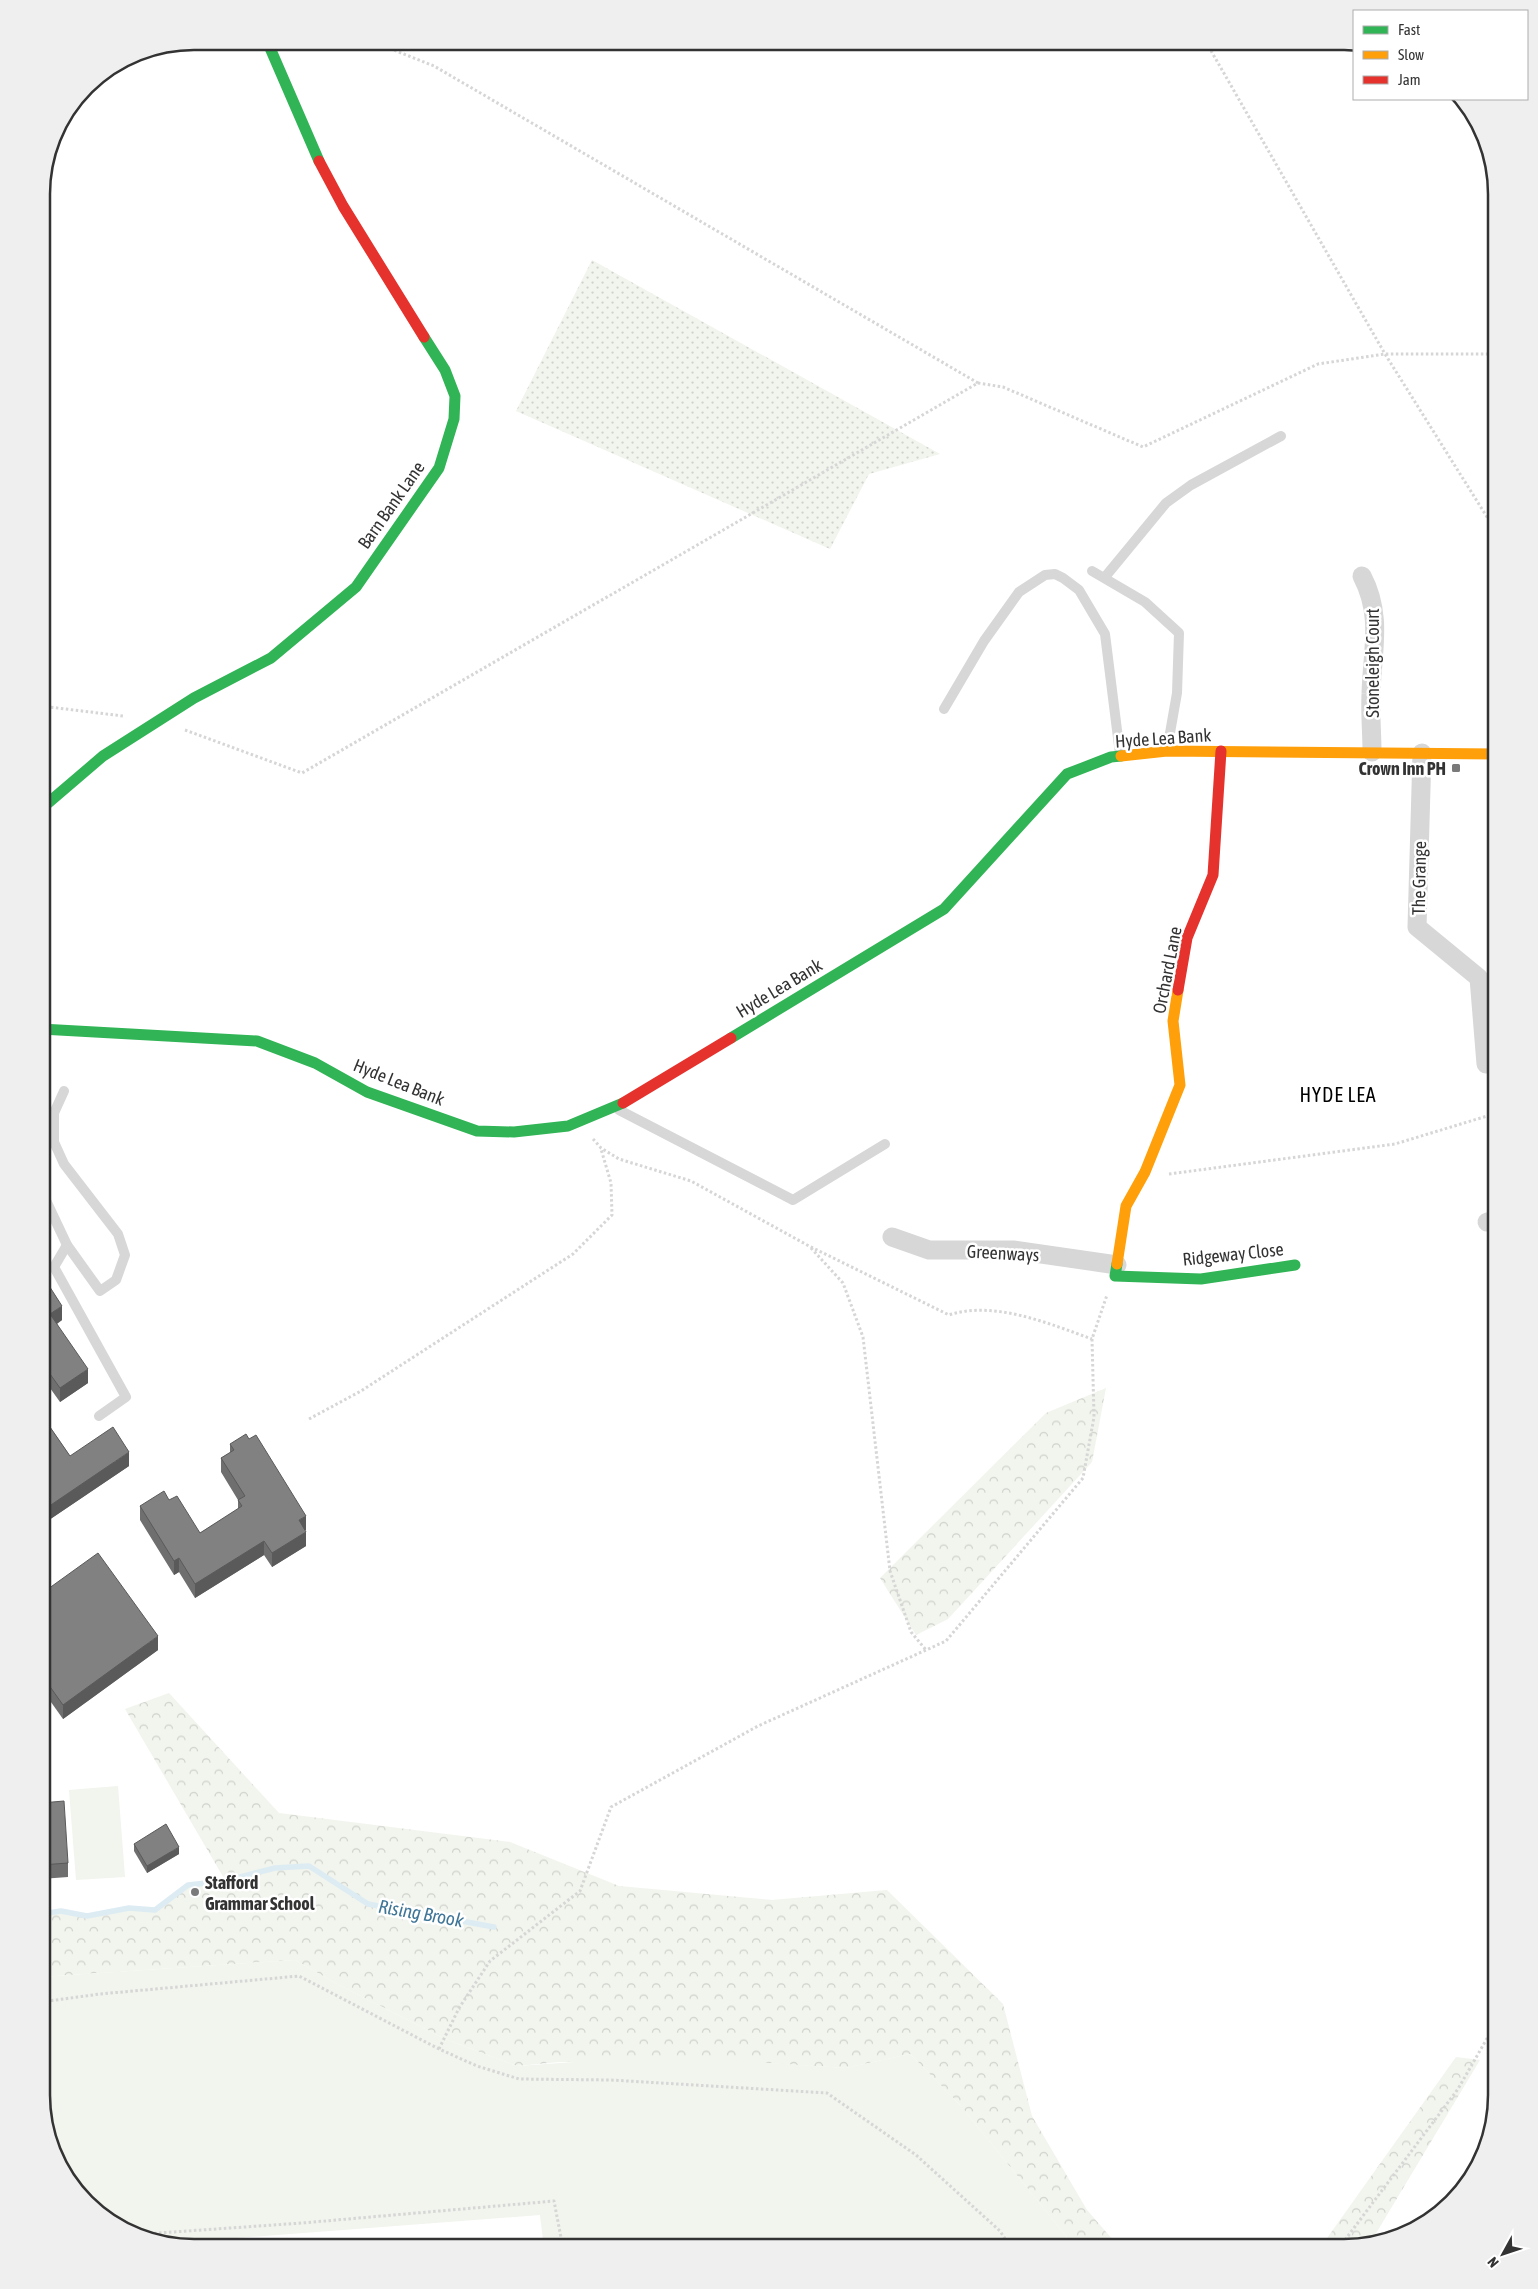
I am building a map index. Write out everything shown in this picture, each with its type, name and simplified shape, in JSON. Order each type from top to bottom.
[{"type":"street","name":"Barn Bank Lane","points":[[50,802],[103,756],[194,698],[271,658],[356,586],[439,468],[454,419],[455,396],[446,370],[343,206],[320,164],[271,50]]},
{"type":"street","name":"Stoneleigh Court","points":[[1362,576],[1371,593],[1376,617],[1371,693],[1372,752]]},
{"type":"street","name":"Hyde Lea Bank","points":[[50,1030],[257,1041],[315,1064],[367,1092],[478,1131],[514,1132],[580,1122],[615,1108],[944,909],[1067,774],[1111,757],[1167,751],[1488,754]]},
{"type":"street","name":"Orchard Lane","points":[[1116,1270],[1126,1206],[1145,1172],[1180,1085],[1173,1021],[1187,938],[1213,875],[1221,751]]},
{"type":"street","name":"The Grange","points":[[1422,753],[1417,927],[1478,978],[1486,1064]]},
{"type":"street","name":"Greenways","points":[[892,1237],[929,1250],[1013,1250],[1116,1270]]},
{"type":"street","name":"Ridgeway Close","points":[[1116,1270],[1201,1279],[1295,1265]]},
{"type":"lane","points":[[1105,577],[1166,503],[1191,485],[1281,436]]},
{"type":"lane","points":[[1092,571],[1145,602],[1179,633],[1177,693],[1167,751]]},
{"type":"lane","points":[[944,709],[984,641],[1019,592],[1044,575],[1055,574],[1064,578],[1079,590],[1105,634],[1120,756]]},
{"type":"lane","points":[[50,1209],[67,1245],[100,1292],[116,1280],[125,1256],[118,1234],[64,1164],[54,1142],[54,1113],[64,1091]]},
{"type":"lane","points":[[615,1108],[793,1200],[886,1144]]},
{"type":"lane","points":[[67,1245],[54,1267],[126,1397],[99,1416]]},
{"type":"path","points":[[394,50],[434,66],[978,383],[1003,387],[1143,447],[1318,364],[1385,354],[1488,354]]},
{"type":"path","points":[[1211,50],[1385,354],[1488,519]]},
{"type":"path","points":[[159,721],[302,773],[978,383]]},
{"type":"path","points":[[50,707],[130,717]]},
{"type":"path","points":[[1145,1172],[1155,1176],[1396,1144],[1488,1116]]},
{"type":"path","points":[[580,1122],[601,1148],[619,1158],[691,1181],[809,1246],[949,1315],[965,1310],[1024,1316],[1092,1339]]},
{"type":"path","points":[[309,1419],[361,1391],[573,1254],[612,1215],[611,1183],[601,1148]]},
{"type":"path","points":[[809,1246],[843,1283],[863,1337],[890,1571],[911,1632],[926,1650]]},
{"type":"path","points":[[439,2049],[459,2008],[490,1962],[580,1891],[610,1807],[758,1726],[946,1641],[1083,1478],[1094,1417],[1092,1339],[1116,1270]]},
{"type":"path","points":[[50,2001],[100,1994],[299,1976],[439,2049],[477,2066],[520,2079],[610,2080],[827,2093],[916,2155],[1000,2231],[1005,2239]]},
{"type":"path","points":[[1346,2239],[1458,2089],[1488,2037]]},
{"type":"path","points":[[156,2233],[302,2223],[554,2201],[561,2239]]},
{"type":"green space","points":[[592,260],[940,454],[869,474],[830,549],[516,411]]},
{"type":"green space","points":[[1106,1388],[1092,1462],[948,1619],[916,1635],[880,1578],[1046,1413]]},
{"type":"green space","points":[[169,1693],[279,1813],[510,1842],[619,1886],[772,1900],[887,1890],[1003,2004],[1032,2116],[1087,2210],[1112,2239],[1067,2239],[960,2105],[910,2054],[846,2068],[764,2063],[559,2062],[517,2066],[445,2039],[337,1984],[295,1960],[50,1976],[50,1913],[61,1911],[87,1916],[129,1908],[155,1910],[188,1885],[225,1880],[125,1709]]},
{"type":"green space","points":[[118,1786],[125,1877],[76,1880],[69,1790]]},
{"type":"green space","points":[[295,1960],[337,1984],[445,2039],[517,2066],[663,2056],[846,2068],[910,2054],[960,2105],[1067,2239],[543,2239],[540,2215],[224,2239],[184,2239],[166,2236],[130,2224],[114,2215],[99,2203],[80,2183],[69,2167],[61,2150],[51,2114],[50,1976]]},
{"type":"green space","points":[[1456,2057],[1480,2060],[1375,2235],[1363,2238],[1326,2239]]},
{"type":"building","points":[[50,1287],[62,1306],[50,1314]]},
{"type":"building","points":[[50,1314],[88,1369],[60,1388],[50,1374]]},
{"type":"building","points":[[50,1427],[70,1456],[113,1427],[129,1452],[50,1506]]},
{"type":"building","points":[[246,1434],[249,1439],[256,1435],[306,1516],[299,1520],[306,1532],[272,1553],[264,1541],[195,1584],[179,1558],[174,1561],[140,1506],[164,1491],[169,1500],[177,1496],[200,1533],[242,1506],[238,1500],[245,1496],[221,1458],[234,1450],[230,1444]]},
{"type":"building","points":[[98,1553],[158,1636],[63,1705],[50,1687],[50,1588]]},
{"type":"building","points":[[64,1801],[68,1863],[50,1864],[50,1802]]},
{"type":"building","points":[[166,1824],[179,1847],[147,1866],[134,1844]]},
{"type":"waterway","name":"Rising Brook","points":[[50,1913],[61,1911],[87,1916],[129,1908],[155,1910],[188,1885],[225,1881],[275,1868],[309,1866],[368,1904],[494,1927]]},
{"type":"traffic: fast","points":[[271,50],[319,161]]},
{"type":"traffic: fast","points":[[50,801],[103,756],[194,698],[271,658],[356,587],[439,468],[454,419],[455,396],[445,370],[424,337]]},
{"type":"traffic: fast","points":[[731,1038],[944,909],[1067,774],[1111,757],[1121,756]]},
{"type":"traffic: fast","points":[[50,1030],[257,1041],[315,1063],[367,1092],[477,1131],[514,1132],[568,1126],[623,1103]]},
{"type":"traffic: fast","points":[[1117,1264],[1115,1276],[1201,1279],[1295,1265]]},
{"type":"traffic: slow","points":[[1121,756],[1167,751],[1488,754]]},
{"type":"traffic: slow","points":[[1117,1264],[1126,1206],[1145,1172],[1180,1085],[1173,1021],[1178,990]]},
{"type":"traffic: jam","points":[[319,161],[343,206],[424,337]]},
{"type":"traffic: jam","points":[[1178,990],[1187,938],[1213,875],[1221,751]]},
{"type":"traffic: jam","points":[[623,1103],[731,1038]]},
{"type":"place","name":"Crown Inn PH","points":[[1456,768]]},
{"type":"place","name":"Stafford Grammar School","points":[[195,1892]]},
{"type":"district","name":"HYDE LEA","points":[[1338,1094]]}]
